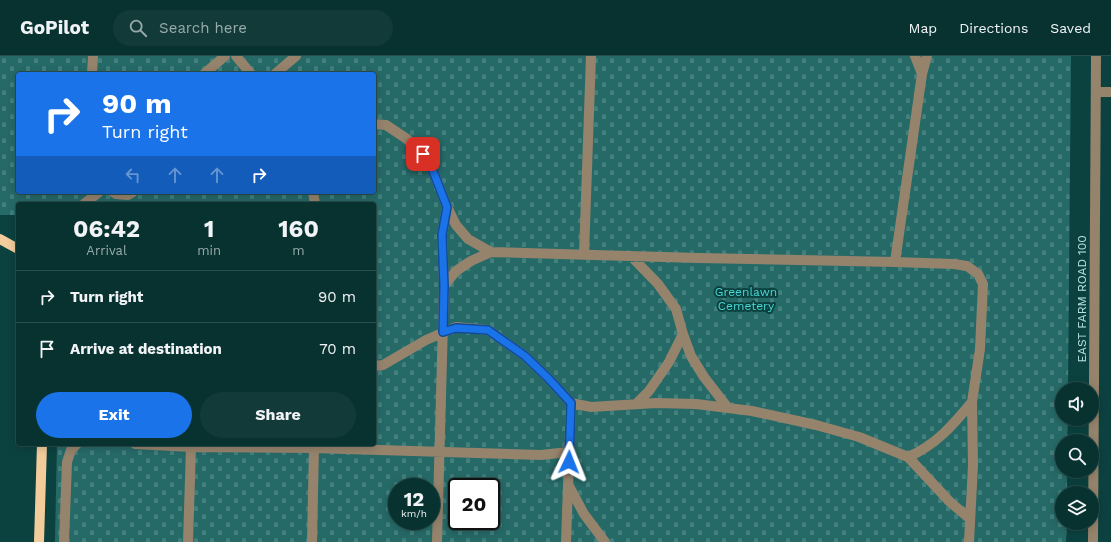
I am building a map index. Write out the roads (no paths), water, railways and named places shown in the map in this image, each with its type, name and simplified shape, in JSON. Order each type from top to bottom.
[{"type":"main road","points":[[0,238],[16,248]]},
{"type":"main road","points":[[39,542],[42,446]]},
{"type":"street","points":[[92,72],[93,56]]},
{"type":"street","points":[[206,72],[225,56]]},
{"type":"street","points":[[236,56],[249,72]]},
{"type":"street","points":[[277,72],[296,56]]},
{"type":"street","points":[[584,254],[591,56]]},
{"type":"street","points":[[915,56],[922,74]]},
{"type":"street","points":[[895,262],[922,74],[927,56]]},
{"type":"street","name":"EAST FARM ROAD 100","points":[[1093,542],[1096,56]]},
{"type":"street","points":[[1096,92],[1111,92]]},
{"type":"street","points":[[376,124],[386,125],[406,139],[423,154],[433,171],[447,207],[456,225],[468,239],[491,252]]},
{"type":"street","points":[[86,202],[96,194]]},
{"type":"street","points":[[116,194],[130,197]]},
{"type":"street","points":[[437,542],[444,286],[442,235],[447,207]]},
{"type":"street","points":[[444,286],[456,271],[471,261],[491,252],[895,262],[954,264],[967,266],[978,274],[982,284],[980,349],[972,402],[973,465],[969,542]]},
{"type":"street","points":[[632,256],[658,284],[676,309],[691,356],[728,408]]},
{"type":"street","points":[[376,366],[383,365],[443,332],[456,328],[488,330],[525,356],[571,403],[591,407],[636,404],[696,404],[752,411],[816,425],[859,437],[908,457],[950,502],[970,519]]},
{"type":"street","points":[[636,404],[649,391],[669,362],[683,334]]},
{"type":"street","points":[[908,457],[922,451],[947,431],[972,402]]},
{"type":"street","points":[[566,542],[571,403]]},
{"type":"street","points":[[64,542],[66,462],[71,450],[75,446]]},
{"type":"street","points":[[188,542],[192,446]]},
{"type":"street","points":[[233,446],[541,455],[569,452]]},
{"type":"street","points":[[312,542],[314,448]]},
{"type":"street","points":[[568,484],[584,514],[605,542]]},
{"type":"park label","name":"Greenlawn Cemetery","points":[[746,299]]}]
